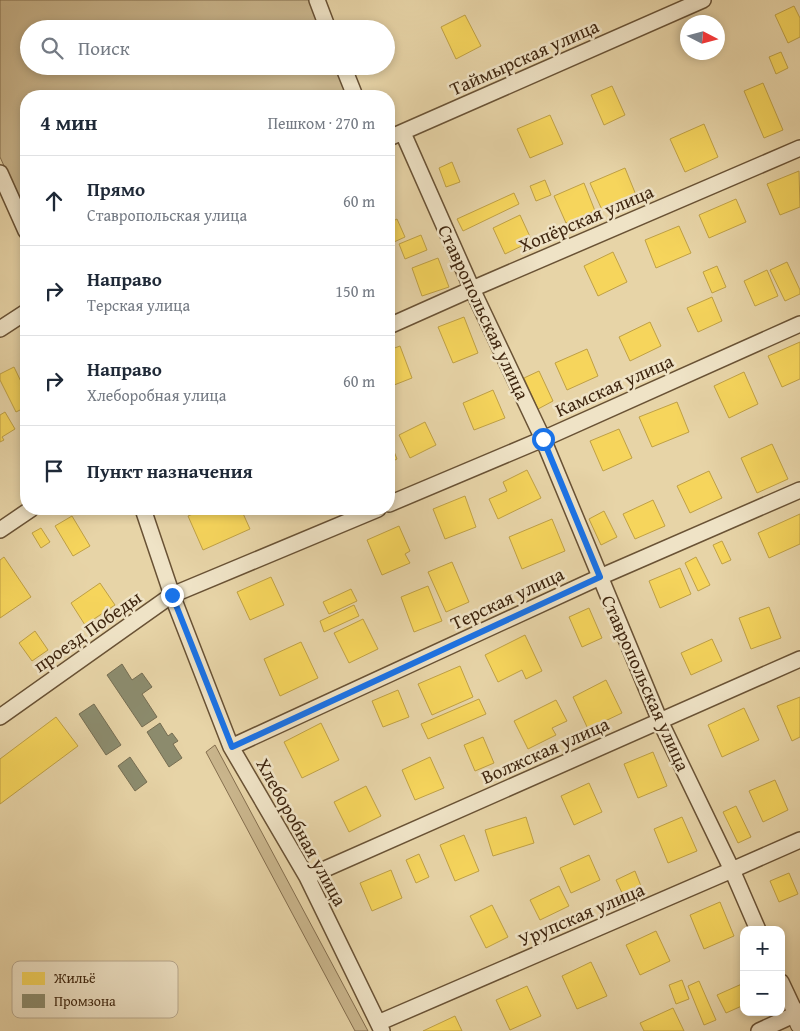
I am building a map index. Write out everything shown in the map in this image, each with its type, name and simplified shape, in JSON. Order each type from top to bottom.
[{"type":"street","points":[[317,0],[325,20]]},
{"type":"street","name":"Таймырская улица","points":[[396,135],[703,0]]},
{"type":"street","points":[[346,75],[352,90]]},
{"type":"street","name":"Ставропольская улица","points":[[396,135],[543,439],[660,721],[732,870],[756,926]]},
{"type":"street","name":"Хопёрская улица","points":[[395,323],[800,148]]},
{"type":"street","points":[[0,173],[20,218]]},
{"type":"street","points":[[0,330],[20,316]]},
{"type":"street","name":"Камская улица","points":[[395,501],[543,439],[800,324]]},
{"type":"street","name":"Терская улица","points":[[232,747],[600,577],[800,490]]},
{"type":"street","points":[[0,530],[22,515]]},
{"type":"street","name":"Хлеборобная улица","points":[[145,515],[172,595],[232,747],[307,877],[380,1027]]},
{"type":"street","points":[[172,595],[364,515]]},
{"type":"street","name":"проезд Победы","points":[[0,717],[172,595]]},
{"type":"street","name":"Волжская улица","points":[[307,877],[800,659]]},
{"type":"street","name":"Урупская улица","points":[[380,1027],[800,840]]},
{"type":"street","points":[[759,1031],[799,1017],[785,990]]},
{"type":"shaded area","points":[[0,0],[313,0],[321,20],[20,20],[20,75],[342,75],[348,90],[20,90],[20,202],[0,157]]},
{"type":"shaded area","points":[[215,745],[368,1031],[355,1031],[206,752]]},
{"type":"building: Жильё","points":[[794,6],[800,18],[800,37],[788,43],[775,15]]},
{"type":"building: Жильё","points":[[465,15],[481,46],[456,59],[441,27]]},
{"type":"building: Жильё","points":[[781,52],[788,68],[776,74],[769,57]]},
{"type":"building: Жильё","points":[[763,83],[783,130],[764,138],[744,91]]},
{"type":"building: Жильё","points":[[612,86],[625,115],[604,125],[591,95]]},
{"type":"building: Жильё","points":[[550,115],[563,144],[530,158],[517,129]]},
{"type":"building: Жильё","points":[[704,124],[718,157],[685,172],[670,139]]},
{"type":"building: Жильё","points":[[452,162],[460,182],[446,187],[439,168]]},
{"type":"building: Жильё","points":[[625,168],[636,195],[602,210],[590,183]]},
{"type":"building: Жильё","points":[[799,171],[800,207],[780,215],[767,184]]},
{"type":"building: Жильё","points":[[545,180],[551,195],[536,201],[530,186]]},
{"type":"building: Жильё","points":[[584,183],[595,211],[566,223],[554,196]]},
{"type":"building: Жильё","points":[[514,193],[519,204],[463,231],[457,219]]},
{"type":"building: Жильё","points":[[736,199],[746,222],[709,238],[699,215]]},
{"type":"building: Жильё","points":[[520,215],[532,241],[505,254],[493,228]]},
{"type":"building: Жильё","points":[[397,219],[405,237],[395,242],[395,220]]},
{"type":"building: Жильё","points":[[679,226],[691,253],[656,268],[645,240]]},
{"type":"building: Жильё","points":[[421,235],[427,250],[405,259],[399,244]]},
{"type":"building: Жильё","points":[[613,252],[627,282],[598,296],[584,266]]},
{"type":"building: Жильё","points":[[438,258],[449,287],[422,296],[412,268]]},
{"type":"building: Жильё","points":[[787,262],[800,290],[800,294],[785,301],[770,270]]},
{"type":"building: Жильё","points":[[717,266],[726,287],[712,293],[703,272]]},
{"type":"building: Жильё","points":[[767,270],[778,296],[755,306],[744,281]]},
{"type":"building: Жильё","points":[[712,297],[722,321],[698,332],[687,308]]},
{"type":"building: Жильё","points":[[464,317],[478,353],[453,363],[438,327]]},
{"type":"building: Жильё","points":[[650,322],[661,346],[630,361],[619,337]]},
{"type":"building: Жильё","points":[[800,342],[800,379],[782,387],[768,356]]},
{"type":"building: Жильё","points":[[400,346],[412,378],[395,385],[395,348]]},
{"type":"building: Жильё","points":[[587,349],[598,376],[567,390],[555,363]]},
{"type":"building: Жильё","points":[[14,367],[20,380],[20,410],[16,412],[0,380],[0,374]]},
{"type":"building: Жильё","points":[[539,371],[553,401],[538,409],[524,378]]},
{"type":"building: Жильё","points":[[744,372],[758,404],[729,418],[714,386]]},
{"type":"building: Жильё","points":[[493,390],[505,418],[474,430],[463,403]]},
{"type":"building: Жильё","points":[[677,402],[689,432],[652,447],[639,417]]},
{"type":"building: Жильё","points":[[5,412],[15,429],[2,437],[4,440],[0,442],[0,415]]},
{"type":"building: Жильё","points":[[425,422],[436,445],[410,458],[399,435]]},
{"type":"building: Жильё","points":[[619,429],[632,458],[603,471],[590,441]]},
{"type":"building: Жильё","points":[[772,444],[788,479],[757,493],[741,458]]},
{"type":"building: Жильё","points":[[527,470],[541,498],[498,519],[489,499],[507,491],[503,482]]},
{"type":"building: Жильё","points":[[709,471],[722,498],[690,513],[677,486]]},
{"type":"building: Жильё","points":[[465,496],[476,527],[445,539],[433,509]]},
{"type":"building: Жильё","points":[[653,500],[665,526],[635,539],[623,514]]},
{"type":"building: Жильё","points":[[604,511],[617,537],[601,545],[589,519]]},
{"type":"building: Жильё","points":[[800,514],[800,544],[769,558],[758,533]]},
{"type":"building: Жильё","points":[[244,515],[250,529],[203,550],[188,516]]},
{"type":"building: Жильё","points":[[72,516],[90,546],[73,556],[55,526]]},
{"type":"building: Жильё","points":[[552,519],[565,551],[522,569],[509,537]]},
{"type":"building: Жильё","points":[[399,526],[410,551],[405,554],[410,563],[382,575],[367,540]]},
{"type":"building: Жильё","points":[[41,528],[50,542],[41,548],[32,533]]},
{"type":"building: Жильё","points":[[722,541],[731,560],[722,564],[713,545]]},
{"type":"building: Жильё","points":[[4,557],[31,597],[0,618],[0,560]]},
{"type":"building: Жильё","points":[[696,557],[710,585],[698,591],[685,563]]},
{"type":"building: Жильё","points":[[452,562],[469,602],[446,612],[428,572]]},
{"type":"building: Жильё","points":[[680,568],[691,594],[660,608],[649,581]]},
{"type":"building: Жильё","points":[[271,577],[284,605],[250,620],[237,592]]},
{"type":"building: Жильё","points":[[100,583],[115,605],[85,625],[71,603]]},
{"type":"building: Жильё","points":[[428,586],[442,621],[414,632],[401,597]]},
{"type":"building: Жильё","points":[[351,589],[357,601],[329,614],[323,602]]},
{"type":"building: Жильё","points":[[354,605],[359,616],[324,632],[320,621]]},
{"type":"building: Жильё","points":[[769,607],[781,638],[751,649],[739,618]]},
{"type":"building: Жильё","points":[[589,608],[602,638],[582,647],[569,617]]},
{"type":"building: Жильё","points":[[363,619],[378,649],[349,663],[334,633]]},
{"type":"building: Жильё","points":[[35,631],[48,650],[32,661],[19,643]]},
{"type":"building: Жильё","points":[[525,635],[542,671],[526,679],[522,670],[498,682],[485,655]]},
{"type":"building: Жильё","points":[[712,639],[722,661],[691,675],[681,653]]},
{"type":"building: Жильё","points":[[301,642],[318,678],[280,696],[264,659]]},
{"type":"building: Жильё","points":[[460,666],[473,697],[432,715],[418,684]]},
{"type":"building: Жильё","points":[[606,680],[622,713],[588,729],[573,697]]},
{"type":"building: Жильё","points":[[398,690],[409,717],[383,727],[372,701]]},
{"type":"building: Жильё","points":[[800,697],[800,737],[792,741],[777,706]]},
{"type":"building: Жильё","points":[[479,699],[486,714],[428,739],[421,724]]},
{"type":"building: Жильё","points":[[556,700],[567,721],[552,728],[556,735],[528,749],[514,721]]},
{"type":"building: Жильё","points":[[744,708],[759,740],[722,757],[708,725]]},
{"type":"building: Жильё","points":[[56,717],[78,746],[0,804],[0,759]]},
{"type":"building: Жильё","points":[[321,723],[339,760],[302,778],[284,742]]},
{"type":"building: Жильё","points":[[483,737],[494,763],[475,771],[464,745]]},
{"type":"building: Жильё","points":[[653,752],[667,786],[638,798],[624,764]]},
{"type":"building: Жильё","points":[[430,757],[444,788],[415,800],[402,770]]},
{"type":"building: Жильё","points":[[775,780],[788,810],[763,822],[749,791]]},
{"type":"building: Жильё","points":[[589,783],[602,812],[574,825],[561,796]]},
{"type":"building: Жильё","points":[[366,786],[381,816],[349,832],[334,802]]},
{"type":"building: Жильё","points":[[736,806],[751,837],[738,843],[723,812]]},
{"type":"building: Жильё","points":[[526,817],[534,843],[493,856],[485,830]]},
{"type":"building: Жильё","points":[[682,817],[697,851],[668,863],[654,829]]},
{"type":"building: Жильё","points":[[464,835],[479,871],[455,881],[440,845]]},
{"type":"building: Жильё","points":[[419,854],[429,877],[416,883],[406,860]]},
{"type":"building: Жильё","points":[[589,855],[600,880],[571,893],[560,868]]},
{"type":"building: Жильё","points":[[391,870],[402,898],[372,911],[360,883]]},
{"type":"building: Жильё","points":[[635,871],[641,886],[623,895],[616,880]]},
{"type":"building: Жильё","points":[[789,873],[798,894],[779,902],[770,881]]},
{"type":"building: Жильё","points":[[559,886],[569,906],[540,920],[530,900]]},
{"type":"building: Жильё","points":[[720,902],[734,936],[704,949],[690,915]]},
{"type":"building: Жильё","points":[[492,905],[508,937],[486,948],[470,916]]},
{"type":"building: Жильё","points":[[656,931],[670,961],[640,975],[626,945]]},
{"type":"building: Жильё","points":[[591,962],[607,996],[577,1009],[562,976]]},
{"type":"building: Жильё","points":[[682,980],[689,999],[676,1004],[669,985]]},
{"type":"building: Жильё","points":[[699,981],[716,1020],[704,1025],[688,986]]},
{"type":"building: Жильё","points":[[740,985],[740,1007],[726,1013],[717,995]]},
{"type":"building: Жильё","points":[[527,986],[541,1016],[510,1030],[496,1000]]},
{"type":"building: Жильё","points":[[673,1008],[684,1031],[644,1031],[640,1023]]},
{"type":"building: Жильё","points":[[455,1016],[462,1031],[423,1031]]},
{"type":"building: Промзона","points":[[122,664],[132,680],[142,673],[152,687],[142,694],[157,717],[142,727],[107,675]]},
{"type":"building: Промзона","points":[[94,704],[121,745],[106,755],[79,714]]},
{"type":"building: Промзона","points":[[160,723],[168,736],[172,733],[178,741],[173,744],[182,758],[169,767],[147,732]]},
{"type":"building: Промзона","points":[[130,757],[147,782],[135,791],[118,766]]},
{"type":"route","points":[[172,595],[232,747],[600,577],[543,439]]}]
